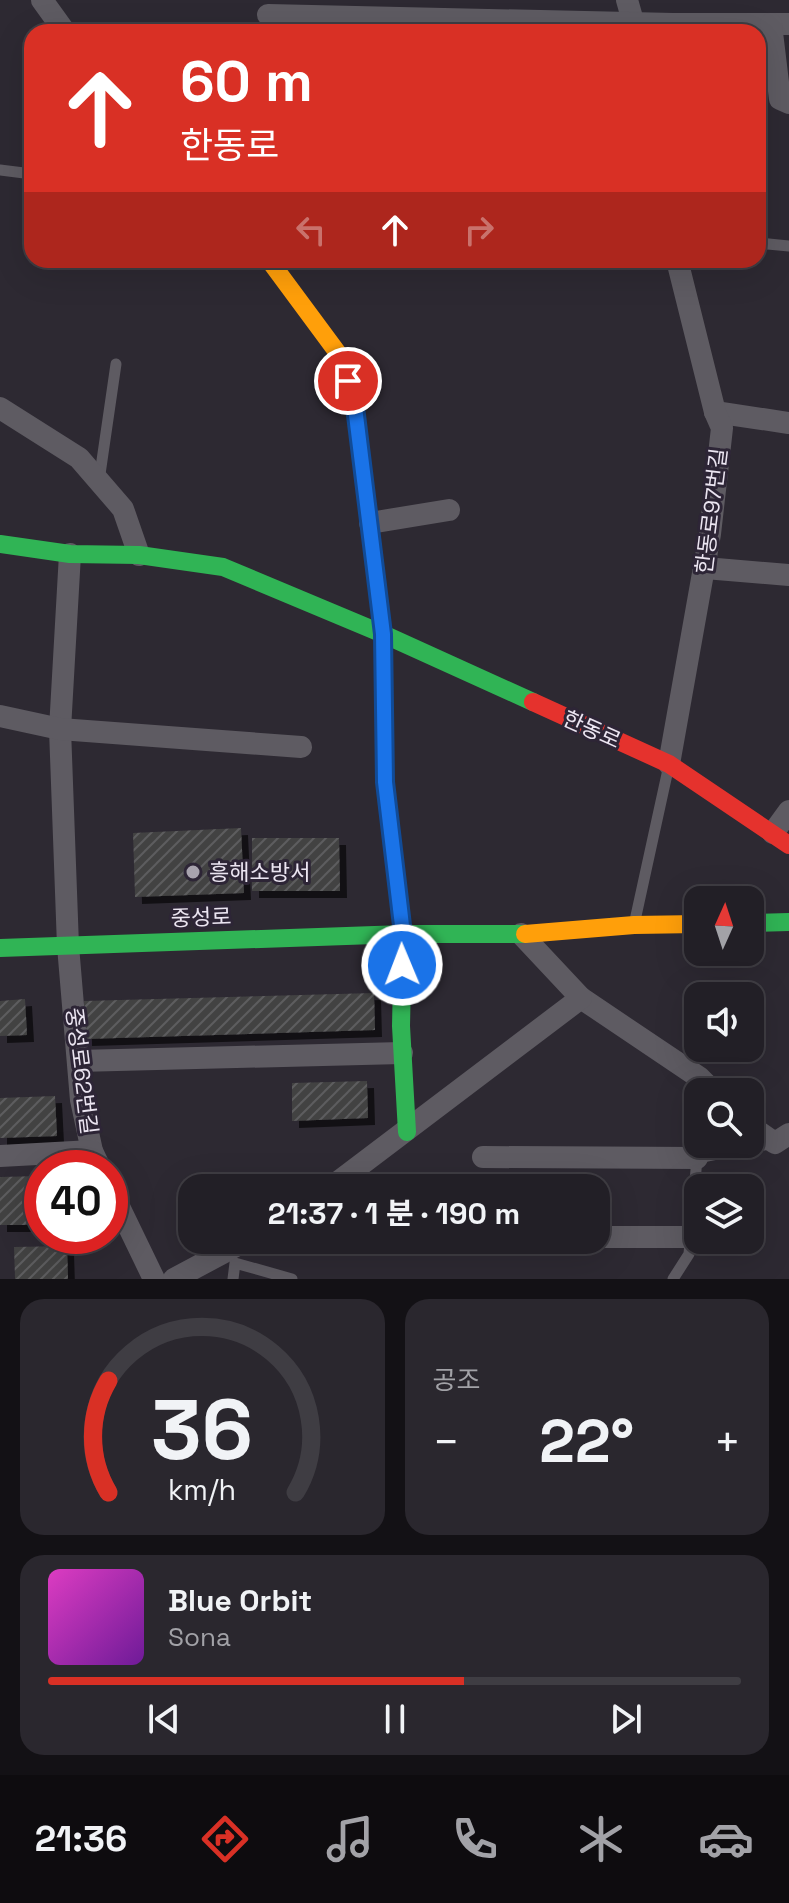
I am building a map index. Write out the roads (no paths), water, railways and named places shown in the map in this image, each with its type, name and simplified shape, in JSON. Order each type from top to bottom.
[{"type":"street","points":[[42,0],[59,24]]},
{"type":"street","points":[[627,0],[634,24]]},
{"type":"street","points":[[268,16],[365,24]]},
{"type":"street","points":[[780,24],[780,99],[789,103]]},
{"type":"street","points":[[275,268],[340,356],[355,407],[383,634],[385,782],[403,934],[402,1053],[407,1132]]},
{"type":"street","name":"한동로97번길","points":[[669,764],[705,568],[722,428],[715,412],[679,268]]},
{"type":"street","points":[[0,408],[79,458],[123,509],[139,555]]},
{"type":"street","points":[[715,412],[789,423]]},
{"type":"street","points":[[370,523],[449,510]]},
{"type":"street","name":"한동로","points":[[0,544],[70,554],[139,555],[223,567],[383,634],[669,764],[781,839]]},
{"type":"street","points":[[60,729],[70,554]]},
{"type":"street","points":[[705,568],[789,575]]},
{"type":"street","points":[[0,716],[60,729],[301,747]]},
{"type":"street","name":"중성로62번길","points":[[60,729],[68,946],[81,1100],[94,1150]]},
{"type":"street","points":[[781,839],[789,811]]},
{"type":"street","points":[[764,923],[789,922]]},
{"type":"street","name":"중성로","points":[[0,948],[403,934],[521,934],[684,924]]},
{"type":"street","points":[[521,934],[581,998],[700,1078]]},
{"type":"street","points":[[349,1174],[581,998]]},
{"type":"street","points":[[78,1061],[402,1053]]},
{"type":"street","points":[[764,1133],[784,1144]]},
{"type":"street","name":"중성로62번길","points":[[0,1156],[24,1157]]},
{"type":"street","points":[[483,1157],[684,1158]]},
{"type":"street","points":[[128,1225],[154,1279]]},
{"type":"street","points":[[610,1237],[684,1237]]},
{"type":"street","points":[[174,1279],[221,1254]]},
{"type":"lane","points":[[0,170],[24,173]]},
{"type":"lane","points":[[766,244],[789,246]]},
{"type":"lane","points":[[99,481],[116,364]]},
{"type":"lane","points":[[634,925],[669,764]]},
{"type":"lane","points":[[764,1147],[784,1144]]},
{"type":"lane","points":[[696,1174],[697,1158]]},
{"type":"lane","points":[[673,1279],[689,1254]]},
{"type":"lane","points":[[233,1279],[235,1263],[292,1279]]},
{"type":"place","name":"흥해소방서","points":[[193,872]]}]
